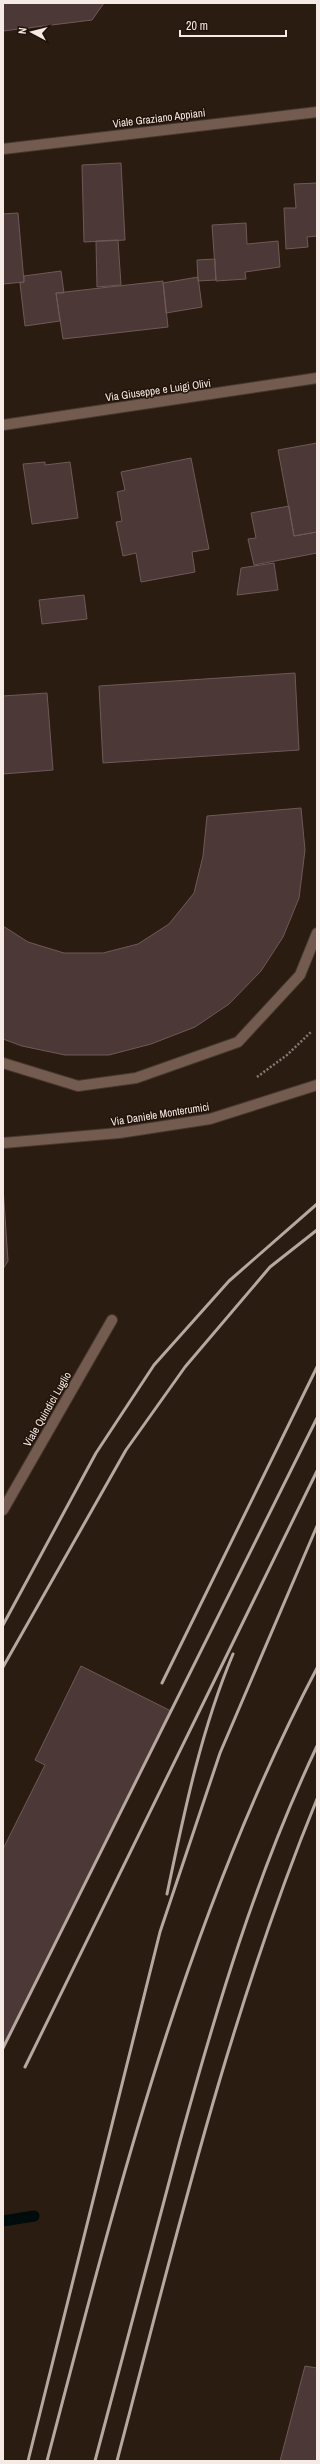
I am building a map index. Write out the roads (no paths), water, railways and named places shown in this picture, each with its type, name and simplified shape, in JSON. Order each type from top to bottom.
[{"type":"street","name":"Viale Graziano Appiani","points":[[3,149],[317,112]]},
{"type":"street","name":"Via Giuseppe e Luigi Olivi","points":[[3,425],[317,378]]},
{"type":"street","points":[[3,1063],[78,1086],[136,1078],[238,1042],[300,975],[317,933]]},
{"type":"street","name":"Via Daniele Monterumici","points":[[3,1143],[119,1133],[210,1119],[317,1085]]},
{"type":"street","name":"Viale Quindici Luglio","points":[[3,1510],[112,1320]]},
{"type":"waterway","points":[[3,2221],[34,2216]]},
{"type":"railway","points":[[3,1625],[96,1453],[154,1365],[229,1281],[317,1204]]},
{"type":"railway","points":[[3,1667],[126,1450],[185,1367],[270,1267],[317,1230]]},
{"type":"railway","points":[[162,1683],[317,1367]]},
{"type":"railway","points":[[3,2048],[317,1418]]},
{"type":"railway","points":[[25,2067],[317,1471]]},
{"type":"railway","points":[[28,2461],[160,1932],[220,1753],[317,1526]]},
{"type":"railway","points":[[167,1894],[194,1772],[212,1712],[233,1654]]},
{"type":"railway","points":[[47,2461],[129,2157],[160,2056],[193,1957],[230,1859],[271,1762],[317,1668]]},
{"type":"railway","points":[[95,2461],[180,2141],[224,1990],[275,1842],[317,1746]]},
{"type":"railway","points":[[117,2461],[183,2210],[231,2044],[257,1962],[317,1799]]}]
